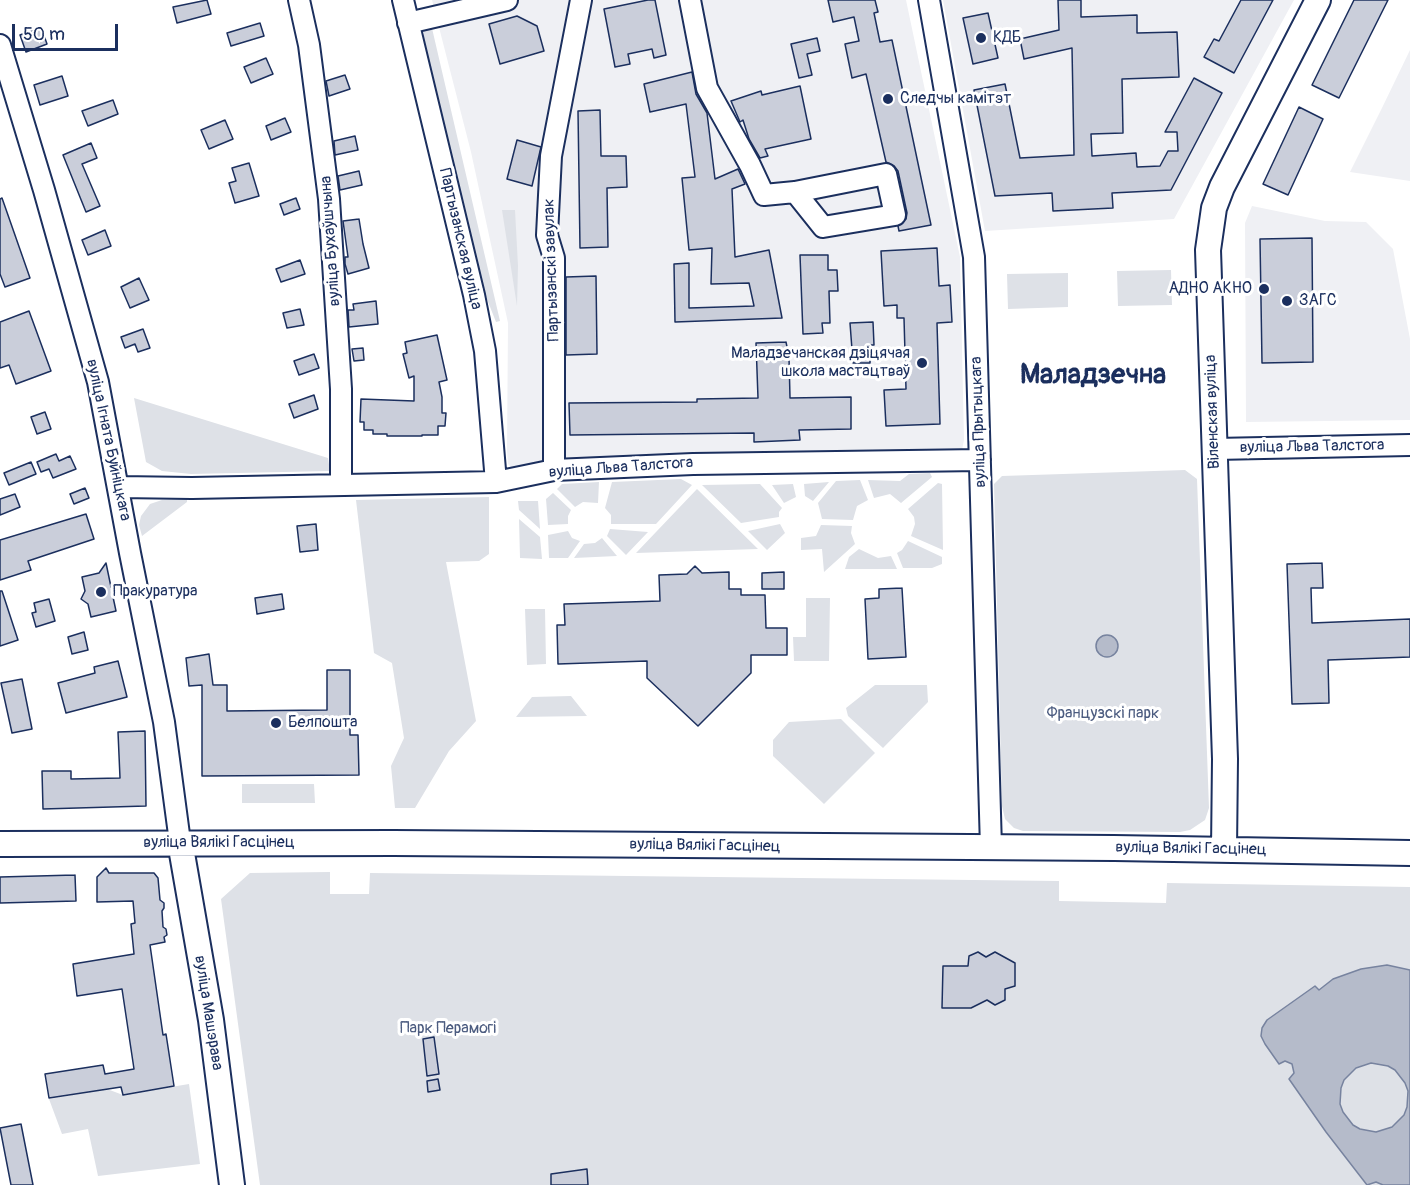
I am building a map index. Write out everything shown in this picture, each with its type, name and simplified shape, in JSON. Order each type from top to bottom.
[{"type":"main road","name":"Віленская вуліца","points":[[1224,850],[1225,759],[1208,250],[1214,208],[1229,170],[1318,0]]},
{"type":"main road","name":"вуліца Вялікі Гасцінец","points":[[0,844],[180,842],[1224,850],[1410,854]]},
{"type":"main road","name":"вуліца Машэрава","points":[[180,842],[211,1020],[232,1185]]},
{"type":"street","name":"вуліца Бухаўшчына","points":[[299,0],[309,45],[329,200],[341,389],[341,484]]},
{"type":"street","name":"Партызанская вуліца","points":[[403,0],[486,351],[496,482]]},
{"type":"street","points":[[408,23],[507,0]]},
{"type":"street","name":"Партызанскі завулак","points":[[554,470],[554,258],[547,235],[551,156],[581,0]]},
{"type":"street","points":[[690,0],[707,88],[764,195],[795,192],[886,174],[895,215],[823,226],[795,192]]},
{"type":"street","name":"вуліца Прытыцкага","points":[[929,0],[974,257],[992,849]]},
{"type":"street","name":"вуліца Ігната Буйніцкага","points":[[0,45],[38,168],[98,382],[164,722],[180,842]]},
{"type":"street","name":"вуліца Льва Талстога","points":[[1215,449],[1410,445]]},
{"type":"street","name":"вуліца Льва Талстога","points":[[119,488],[496,482],[554,470],[693,464],[980,460]]},
{"type":"shaded area","points":[[432,0],[906,0],[960,257],[964,440],[962,450],[952,453],[514,470],[508,464],[507,451],[508,323],[471,152]]},
{"type":"shaded area","points":[[943,0],[1294,0],[1174,219],[985,231]]},
{"type":"shaded area","points":[[1410,50],[1410,181],[1350,172],[1381,110]]},
{"type":"shaded area","points":[[1252,206],[1325,221],[1366,222],[1393,249],[1410,339],[1410,420],[1246,422],[1245,223]]},
{"type":"green space","points":[[431,24],[500,321],[496,322],[483,289],[422,41],[424,31]]},
{"type":"green space","points":[[502,210],[515,210],[518,266],[517,306]]},
{"type":"green space","points":[[1171,270],[1172,305],[1118,306],[1117,271]]},
{"type":"green space","points":[[1068,273],[1068,307],[1008,309],[1007,274]]},
{"type":"green space","points":[[134,398],[328,458],[330,471],[191,474],[162,471],[146,462]]},
{"type":"green space","name":"Французскі парк","points":[[1185,470],[1197,479],[1209,808],[1205,820],[1190,830],[1180,832],[1023,831],[1014,828],[1005,819],[1002,806],[994,484],[1002,476]]},
{"type":"green space","points":[[930,473],[932,477],[901,503],[890,494],[874,498],[868,480],[900,481],[909,474]]},
{"type":"green space","points":[[681,479],[692,485],[656,524],[611,524],[611,515],[605,508],[612,482]]},
{"type":"green space","points":[[860,480],[868,500],[857,506],[853,520],[822,519],[818,503],[836,481]]},
{"type":"green space","points":[[599,482],[598,503],[583,502],[575,507],[557,489],[562,484]]},
{"type":"green space","points":[[829,482],[813,501],[805,496],[804,484]]},
{"type":"green space","points":[[938,483],[942,484],[943,550],[911,536],[915,524],[914,517],[908,509]]},
{"type":"green space","points":[[760,484],[782,508],[779,517],[741,523],[702,485]]},
{"type":"green space","points":[[793,484],[796,497],[784,503],[772,485]]},
{"type":"green space","points":[[697,489],[758,549],[636,553]]},
{"type":"green space","points":[[553,493],[571,510],[568,524],[548,525],[546,499]]},
{"type":"green space","points":[[489,497],[489,554],[479,561],[446,562],[476,721],[449,751],[415,808],[395,808],[391,766],[404,738],[392,663],[374,653],[356,500]]},
{"type":"green space","points":[[187,499],[187,502],[142,536],[139,525],[141,516],[150,504],[162,500]]},
{"type":"green space","points":[[518,501],[538,501],[540,529],[519,510]]},
{"type":"green space","points":[[519,519],[540,537],[542,559],[520,558]]},
{"type":"green space","points":[[780,524],[785,533],[767,550],[748,531]]},
{"type":"green space","points":[[821,525],[852,526],[851,533],[855,544],[824,572],[822,549],[801,550],[801,538],[816,536]]},
{"type":"green space","points":[[610,529],[648,532],[626,555],[607,536]]},
{"type":"green space","points":[[568,531],[572,538],[580,541],[568,558],[549,558],[548,535]]},
{"type":"green space","points":[[602,538],[617,556],[574,558],[584,544],[595,543]]},
{"type":"green space","points":[[908,541],[942,557],[942,564],[932,568],[903,568],[897,553]]},
{"type":"green space","points":[[859,549],[878,558],[891,556],[897,569],[845,569],[849,557]]},
{"type":"green space","points":[[806,598],[830,598],[829,661],[794,661],[793,637],[806,637]]},
{"type":"green space","points":[[525,609],[545,609],[546,664],[527,665]]},
{"type":"green space","points":[[875,685],[927,685],[928,702],[883,748],[848,716],[846,708]]},
{"type":"green space","points":[[571,696],[587,716],[516,717],[532,697]]},
{"type":"green space","points":[[841,719],[875,753],[824,804],[773,756],[773,740],[789,722]]},
{"type":"green space","points":[[242,784],[314,784],[315,803],[242,803]]},
{"type":"green space","name":"Парк Перамогі","points":[[330,872],[330,894],[369,894],[370,873],[1059,881],[1059,901],[1166,903],[1167,883],[1410,887],[1410,1185],[260,1185],[221,899],[250,873]]},
{"type":"green space","points":[[189,1084],[200,1164],[98,1176],[88,1129],[62,1134],[49,1099],[107,1089],[123,1095]]},
{"type":"water","points":[[1107,635],[1115,638],[1118,646],[1115,654],[1107,657],[1099,654],[1096,646],[1099,638]]},
{"type":"water","points":[[1387,965],[1410,970],[1410,1185],[1383,1185],[1376,1182],[1367,1185],[1289,1079],[1294,1073],[1292,1064],[1285,1061],[1279,1064],[1261,1036],[1262,1028],[1267,1020],[1315,986],[1319,990],[1333,979],[1361,969]],"holes":[[[1371,1063],[1388,1066],[1395,1070],[1408,1091],[1404,1115],[1392,1127],[1376,1132],[1360,1129],[1353,1125],[1340,1104],[1344,1080],[1356,1068]]]},
{"type":"building","points":[[207,0],[211,14],[177,23],[173,7]]},
{"type":"building","points":[[655,0],[666,55],[654,58],[652,49],[628,54],[630,64],[615,67],[604,9]]},
{"type":"building","points":[[828,0],[875,0],[878,12],[874,13],[880,42],[892,40],[931,225],[899,231],[898,226],[906,219],[907,213],[898,171],[886,162],[866,74],[852,78],[845,44],[859,41],[854,17],[833,22]]},
{"type":"building","points":[[1058,0],[1081,0],[1081,17],[1137,15],[1137,33],[1177,32],[1179,77],[1122,79],[1123,133],[1091,134],[1092,156],[1136,153],[1137,167],[1160,166],[1168,151],[1178,151],[1177,132],[1165,132],[1194,78],[1222,93],[1171,190],[1112,193],[1113,208],[1053,211],[1052,193],[995,196],[974,90],[1005,84],[1020,158],[1074,155],[1072,48],[1024,59],[1020,39],[1059,30]]},
{"type":"building","points":[[1241,0],[1273,0],[1234,73],[1204,57],[1214,39],[1219,41]]},
{"type":"building","points":[[1354,0],[1388,0],[1339,98],[1312,85]]},
{"type":"building","name":"КДБ","points":[[988,13],[998,58],[973,64],[963,18]]},
{"type":"building","points":[[517,16],[537,26],[544,51],[500,64],[489,24]]},
{"type":"building","points":[[260,23],[264,36],[231,46],[227,33]]},
{"type":"building","points":[[41,27],[47,44],[26,52],[20,35]]},
{"type":"building","points":[[817,38],[820,51],[807,54],[812,75],[799,78],[791,44]]},
{"type":"building","points":[[266,58],[273,74],[251,83],[244,67]]},
{"type":"building","points":[[692,72],[696,94],[707,113],[715,179],[738,169],[745,184],[732,189],[735,257],[769,250],[782,318],[675,322],[674,264],[689,263],[689,308],[754,306],[749,283],[711,284],[712,248],[689,250],[682,178],[695,177],[686,104],[650,112],[644,84]]},
{"type":"building","points":[[345,75],[350,89],[329,96],[326,81]]},
{"type":"building","points":[[62,76],[68,96],[40,105],[34,85]]},
{"type":"building","points":[[800,86],[811,139],[765,149],[768,156],[760,158],[749,139],[743,120],[740,122],[731,101],[761,91],[762,95]]},
{"type":"building","points":[[113,100],[118,114],[88,126],[82,111]]},
{"type":"building","points":[[1299,107],[1323,119],[1288,195],[1263,184]]},
{"type":"building","points":[[600,110],[601,156],[626,156],[627,187],[607,188],[608,247],[580,248],[578,111]]},
{"type":"building","points":[[285,118],[291,132],[271,140],[266,126]]},
{"type":"building","points":[[225,120],[233,139],[209,149],[201,130]]},
{"type":"building","points":[[355,136],[358,150],[335,155],[334,141]]},
{"type":"building","points":[[517,140],[541,147],[532,186],[507,179]]},
{"type":"building","points":[[91,143],[97,158],[82,164],[100,206],[86,212],[63,155]]},
{"type":"building","points":[[249,163],[259,196],[235,203],[229,183],[236,181],[232,168]]},
{"type":"building","points":[[359,171],[362,185],[340,190],[338,176]]},
{"type":"building","points":[[2,198],[30,278],[5,287],[0,274],[0,199]]},
{"type":"building","points":[[296,198],[300,209],[284,215],[280,204]]},
{"type":"building","points":[[359,219],[369,268],[348,274],[345,264],[345,257],[348,257],[343,221]]},
{"type":"building","points":[[105,230],[111,246],[88,255],[82,240]]},
{"type":"building","name":"ЗАГС","points":[[1312,238],[1313,362],[1262,363],[1260,239]]},
{"type":"building","points":[[937,248],[939,286],[950,285],[952,322],[937,323],[940,424],[886,426],[884,390],[906,389],[904,318],[897,318],[897,305],[884,306],[881,251]]},
{"type":"building","points":[[800,255],[828,255],[828,270],[837,270],[838,291],[829,291],[830,323],[822,323],[823,333],[803,334]]},
{"type":"building","points":[[300,260],[305,274],[281,282],[276,269]]},
{"type":"building","points":[[596,276],[597,354],[566,355],[566,277]]},
{"type":"building","points":[[139,278],[149,300],[130,308],[121,287]]},
{"type":"building","points":[[376,301],[378,324],[349,327],[348,310],[354,310],[353,304]]},
{"type":"building","points":[[300,309],[304,325],[287,328],[283,313]]},
{"type":"building","points":[[29,311],[51,371],[16,384],[9,365],[0,368],[0,322]]},
{"type":"building","points":[[873,322],[874,345],[870,345],[870,363],[853,363],[850,323]]},
{"type":"building","points":[[143,329],[150,348],[138,352],[135,344],[125,348],[121,337]]},
{"type":"building","points":[[437,335],[447,380],[439,382],[442,413],[446,413],[445,426],[438,426],[438,435],[422,436],[387,436],[387,434],[373,434],[373,430],[364,430],[364,422],[360,422],[361,399],[414,401],[414,376],[409,378],[403,354],[407,353],[405,342]]},
{"type":"building","points":[[786,342],[789,357],[790,398],[851,397],[851,429],[799,430],[800,440],[754,442],[754,433],[570,435],[569,403],[697,402],[697,399],[758,398],[756,343]]},
{"type":"building","points":[[363,348],[364,360],[354,361],[352,349]]},
{"type":"building","points":[[314,354],[319,368],[299,375],[294,361]]},
{"type":"building","points":[[314,395],[318,409],[294,418],[289,404]]},
{"type":"building","points":[[45,412],[51,429],[37,434],[31,417]]},
{"type":"building","points":[[56,454],[59,461],[70,456],[76,469],[53,478],[49,469],[41,472],[37,462]]},
{"type":"building","points":[[31,462],[36,474],[9,485],[4,473]]},
{"type":"building","points":[[85,488],[89,498],[74,504],[70,494]]},
{"type":"building","points":[[15,494],[20,507],[0,515],[0,499]]},
{"type":"building","points":[[86,514],[94,539],[28,561],[31,570],[0,580],[0,540]]},
{"type":"building","points":[[316,524],[318,550],[300,552],[297,526]]},
{"type":"building","name":"Пракуратура","points":[[106,563],[111,587],[117,590],[113,597],[116,611],[91,617],[88,604],[81,599],[85,591],[82,577],[99,573]]},
{"type":"building","points":[[1322,563],[1323,588],[1311,588],[1312,623],[1410,619],[1410,657],[1328,660],[1329,703],[1292,704],[1287,564]]},
{"type":"building","points":[[695,566],[702,573],[729,572],[729,589],[741,589],[741,595],[765,595],[766,628],[787,628],[787,655],[751,655],[751,673],[698,726],[647,678],[647,661],[558,664],[557,625],[565,625],[564,604],[660,601],[659,575],[687,574]]},
{"type":"building","points":[[784,572],[784,589],[762,589],[762,573]]},
{"type":"building","points":[[902,588],[906,657],[868,659],[865,599],[879,598],[879,589]]},
{"type":"building","points":[[0,591],[2,591],[18,640],[0,646]]},
{"type":"building","points":[[282,594],[284,609],[257,614],[255,598]]},
{"type":"building","points":[[49,599],[55,621],[36,627],[32,613],[36,612],[34,603]]},
{"type":"building","points":[[84,632],[88,650],[72,654],[68,637]]},
{"type":"building","name":"Белпошта","points":[[209,654],[213,685],[227,685],[227,711],[327,710],[327,670],[350,670],[350,735],[358,735],[359,775],[202,776],[202,685],[189,686],[186,658]]},
{"type":"building","points":[[118,661],[127,697],[66,713],[58,683],[95,673],[94,667]]},
{"type":"building","points":[[22,679],[32,729],[12,733],[1,683]]},
{"type":"building","points":[[145,731],[146,806],[43,809],[42,771],[71,771],[71,779],[120,778],[118,732]]},
{"type":"building","points":[[106,868],[109,873],[154,873],[158,878],[160,900],[164,903],[163,927],[167,935],[164,937],[165,942],[150,945],[163,1035],[166,1034],[174,1086],[123,1095],[121,1087],[49,1098],[45,1074],[103,1065],[105,1074],[134,1069],[122,989],[77,996],[73,964],[134,954],[131,924],[135,923],[133,901],[97,902],[97,877]]},
{"type":"building","points":[[75,875],[76,901],[0,903],[0,877]]},
{"type":"building","points":[[978,952],[986,957],[995,952],[1015,963],[1015,986],[1005,989],[1005,1000],[995,1005],[987,1000],[971,1008],[942,1008],[943,966],[968,966],[969,956]]},
{"type":"building","points":[[434,1037],[439,1074],[427,1076],[423,1039]]},
{"type":"building","points":[[438,1079],[440,1090],[428,1092],[427,1081]]},
{"type":"building","points":[[21,1124],[33,1185],[11,1185],[0,1128]]},
{"type":"building","points":[[587,1169],[588,1185],[551,1185],[551,1174]]},
{"type":"place","name":"КДБ","points":[[981,38]]},
{"type":"place","name":"Следчы камітэт","points":[[888,99]]},
{"type":"place","name":"АДНО АКНО","points":[[1264,289]]},
{"type":"place","name":"ЗАГС","points":[[1287,301]]},
{"type":"place","name":"Маладзечанская дзіцячая школа мастацтваў","points":[[922,363]]},
{"type":"place","name":"Пракуратура","points":[[101,592]]},
{"type":"place","name":"Белпошта","points":[[276,723]]},
{"type":"district","name":"Маладзечна","points":[[1093,376]]}]
